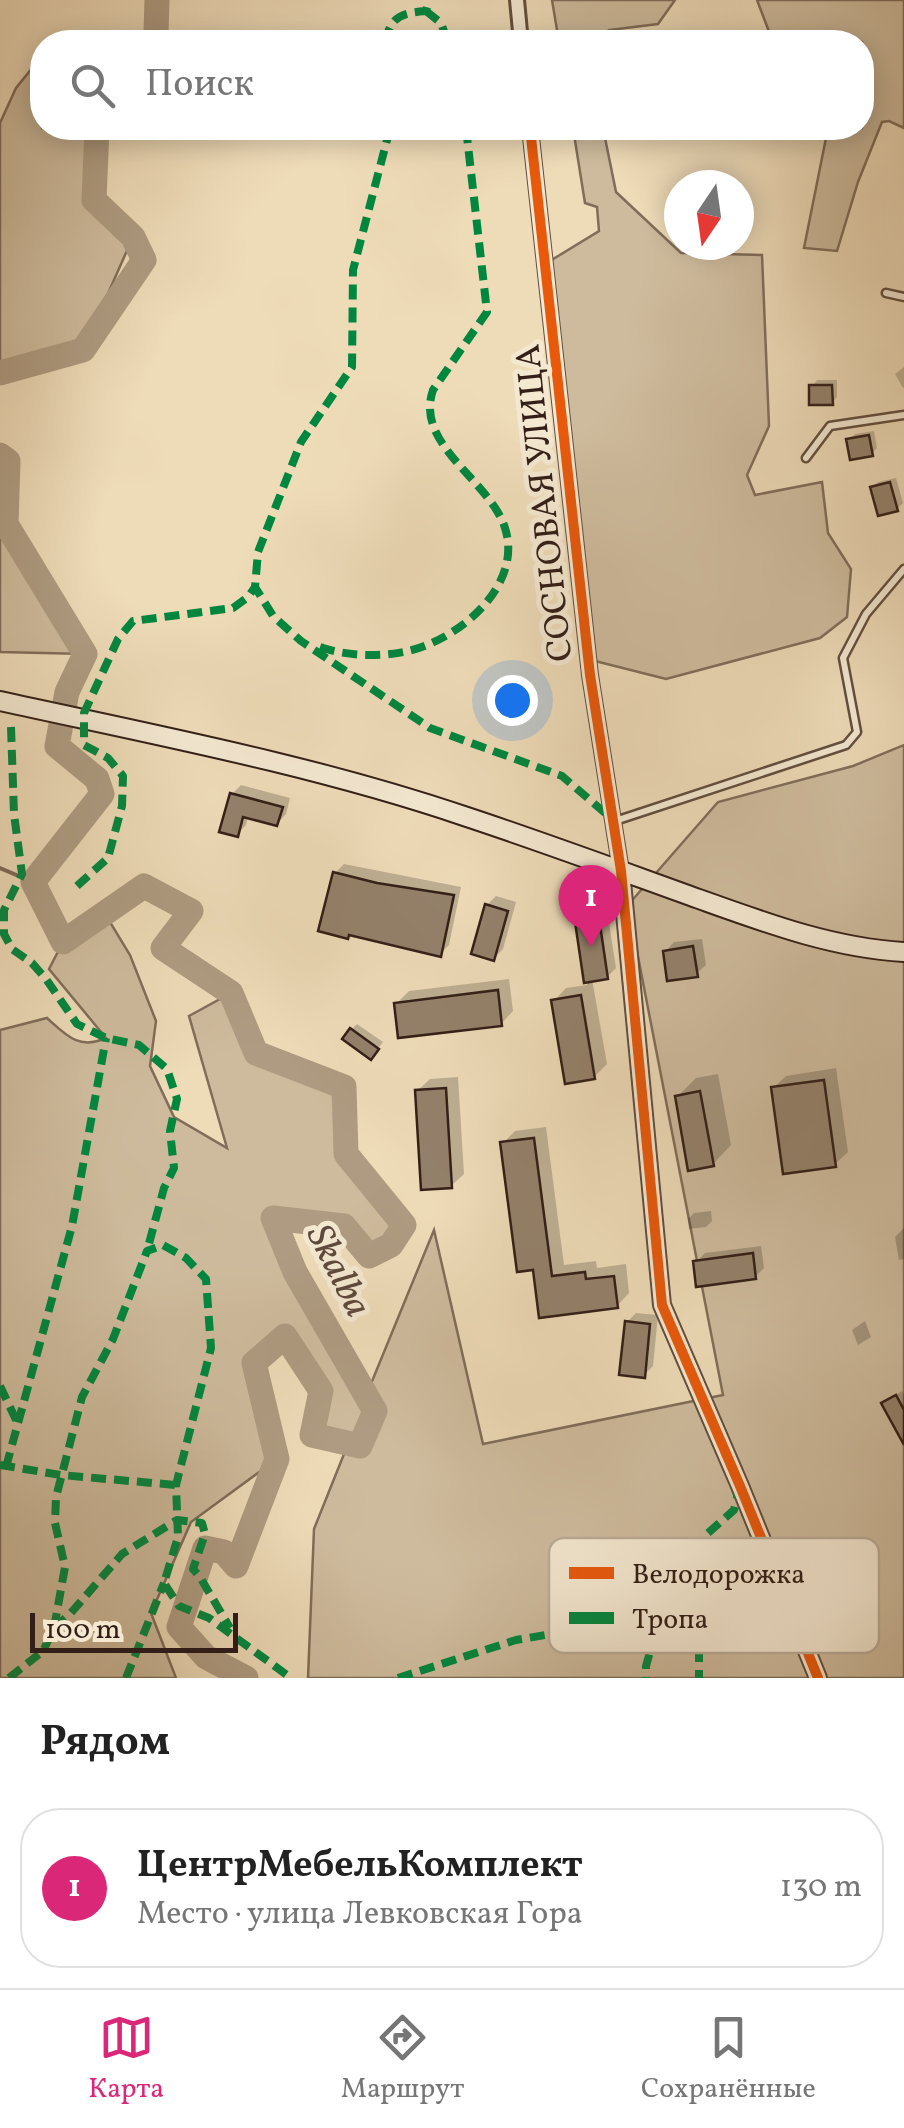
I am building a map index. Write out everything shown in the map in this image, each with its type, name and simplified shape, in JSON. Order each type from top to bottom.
[{"type":"main road","points":[[8,702],[386,793],[460,814],[771,924],[836,943],[904,952]]},
{"type":"street","points":[[517,0],[520,30]]},
{"type":"street","name":"СОСНОВАЯ УЛИЦА","points":[[531,140],[590,675],[621,871]]},
{"type":"street","points":[[621,871],[662,1305],[761,1538]]},
{"type":"street","points":[[808,1653],[818,1678]]},
{"type":"lane","points":[[886,293],[904,297]]},
{"type":"lane","points":[[806,458],[830,426],[904,415]]},
{"type":"lane","points":[[614,822],[846,745],[856,732],[844,658],[866,614],[904,568]]},
{"type":"lane","points":[[596,903],[624,901]]},
{"type":"shaded area","points":[[552,0],[675,0],[658,24],[609,30],[557,30]]},
{"type":"shaded area","points":[[757,0],[904,0],[904,128],[882,122],[837,251],[804,248],[826,140],[874,140],[874,30],[768,30]]},
{"type":"shaded area","points":[[30,71],[30,140],[96,140],[94,200],[133,237],[83,350],[0,373],[0,123],[16,88]]},
{"type":"shaded area","points":[[575,140],[605,140],[616,192],[664,237],[664,260],[754,260],[754,255],[762,255],[769,426],[747,475],[755,495],[822,482],[828,533],[851,569],[847,617],[820,638],[666,679],[595,661],[550,261],[599,231],[597,207],[585,203]]},
{"type":"shaded area","points":[[0,455],[8,461],[6,524],[85,654],[0,652]]},
{"type":"shaded area","points":[[904,745],[904,1678],[308,1678],[314,1529],[348,1444],[312,1435],[321,1391],[285,1337],[254,1364],[277,1459],[191,1522],[151,1613],[176,1678],[0,1678],[0,1030],[47,1018],[81,1042],[106,1038],[49,969],[63,942],[110,922],[130,955],[156,1021],[150,1066],[174,1117],[227,1148],[189,1016],[231,993],[256,1053],[344,1087],[346,1154],[404,1225],[391,1245],[369,1256],[344,1226],[273,1219],[295,1272],[366,1396],[434,1230],[483,1444],[723,1395],[628,905],[718,802],[853,766]]},
{"type":"building","points":[[809,385],[832,385],[833,405],[809,405]]},
{"type":"building","points":[[869,435],[873,456],[850,460],[846,439]]},
{"type":"building","points":[[890,482],[898,511],[878,516],[870,487]]},
{"type":"building","points":[[230,793],[283,807],[277,826],[243,817],[238,837],[219,832]]},
{"type":"building","points":[[333,872],[454,895],[441,957],[318,931]]},
{"type":"building","points":[[485,904],[508,911],[494,961],[471,954]]},
{"type":"building","points":[[598,911],[608,979],[584,983],[574,915]]},
{"type":"building","points":[[693,946],[698,977],[667,981],[663,951]]},
{"type":"building","points":[[498,990],[502,1026],[398,1038],[394,1003]]},
{"type":"building","points":[[581,995],[595,1079],[565,1084],[551,1000]]},
{"type":"building","points":[[350,1028],[379,1049],[371,1060],[342,1039]]},
{"type":"building","points":[[824,1080],[836,1167],[783,1174],[771,1087]]},
{"type":"building","points":[[446,1088],[452,1188],[421,1190],[415,1090]]},
{"type":"building","points":[[700,1091],[714,1166],[688,1171],[675,1096]]},
{"type":"building","points":[[534,1138],[552,1276],[585,1272],[586,1279],[614,1276],[618,1308],[539,1318],[533,1270],[517,1272],[500,1142]]},
{"type":"building","points":[[753,1253],[756,1279],[696,1287],[693,1261]]},
{"type":"building","points":[[625,1321],[650,1324],[645,1378],[619,1375]]},
{"type":"building","points":[[896,1395],[904,1410],[904,1445],[881,1403]]},
{"type":"waterway","name":"Skalba","points":[[156,30],[157,0]]},
{"type":"waterway","name":"Skalba","points":[[0,373],[83,350],[144,260],[133,237],[94,200],[96,140]]},
{"type":"waterway","name":"Skalba","points":[[0,455],[8,461],[6,524],[85,654],[67,692],[57,746],[97,779],[102,794],[33,882],[63,942],[144,886],[191,911],[163,948],[231,993],[256,1053],[344,1087],[346,1154],[404,1225],[391,1245],[369,1256],[344,1226],[273,1218],[295,1272],[375,1411],[360,1446],[312,1435],[321,1391],[285,1336],[254,1363],[277,1459],[236,1566],[224,1552],[205,1548],[179,1627],[206,1657],[246,1678]]},
{"type":"waterway","points":[[0,868],[33,882]]},
{"type":"marked path","points":[[389,30],[403,15],[426,11],[429,0]]},
{"type":"marked path","points":[[426,11],[444,30]]},
{"type":"marked path","points":[[387,140],[353,270],[352,367],[301,442],[258,552],[255,587],[273,616],[301,641],[430,728],[562,776],[611,818]]},
{"type":"marked path","points":[[320,647],[372,655],[424,646],[464,624],[495,591],[505,571],[505,528],[485,494],[443,445],[430,410],[433,390],[487,312],[467,140]]},
{"type":"marked path","points":[[77,886],[108,858],[122,806],[123,776],[108,758],[84,745],[84,713],[118,639],[133,621],[233,608],[255,587]]},
{"type":"marked path","points":[[11,727],[14,814],[22,874],[4,910],[4,934],[12,949],[46,979],[77,1024],[106,1038],[139,1045],[167,1069],[177,1099],[170,1131],[174,1168],[164,1188],[147,1251]]},
{"type":"marked path","points":[[6,1467],[72,1226],[106,1038]]},
{"type":"marked path","points":[[9,1678],[43,1651],[54,1628],[65,1567],[55,1523],[56,1497],[82,1397],[113,1339],[147,1251],[163,1245],[186,1258],[206,1279],[211,1348],[176,1485],[178,1537],[164,1583],[179,1606],[209,1618],[291,1678]]},
{"type":"marked path","points":[[0,1386],[17,1422]]},
{"type":"marked path","points":[[0,1465],[61,1475],[176,1485]]},
{"type":"marked path","points":[[705,1538],[734,1510],[739,1490]]},
{"type":"marked path","points":[[54,1628],[122,1554],[177,1520],[202,1523],[205,1534],[193,1569],[230,1628]]},
{"type":"marked path","points":[[126,1678],[164,1583]]},
{"type":"marked path","points":[[398,1678],[516,1640],[549,1634]]},
{"type":"marked path","points":[[646,1678],[650,1653]]},
{"type":"marked path","points":[[699,1653],[699,1678]]},
{"type":"cycle path","points":[[531,140],[590,675],[621,871],[662,1305],[761,1538]]},
{"type":"cycle path","points":[[808,1653],[818,1678]]},
{"type":"place","name":"ЦентрМебельКомплект","points":[[591,947]]}]
